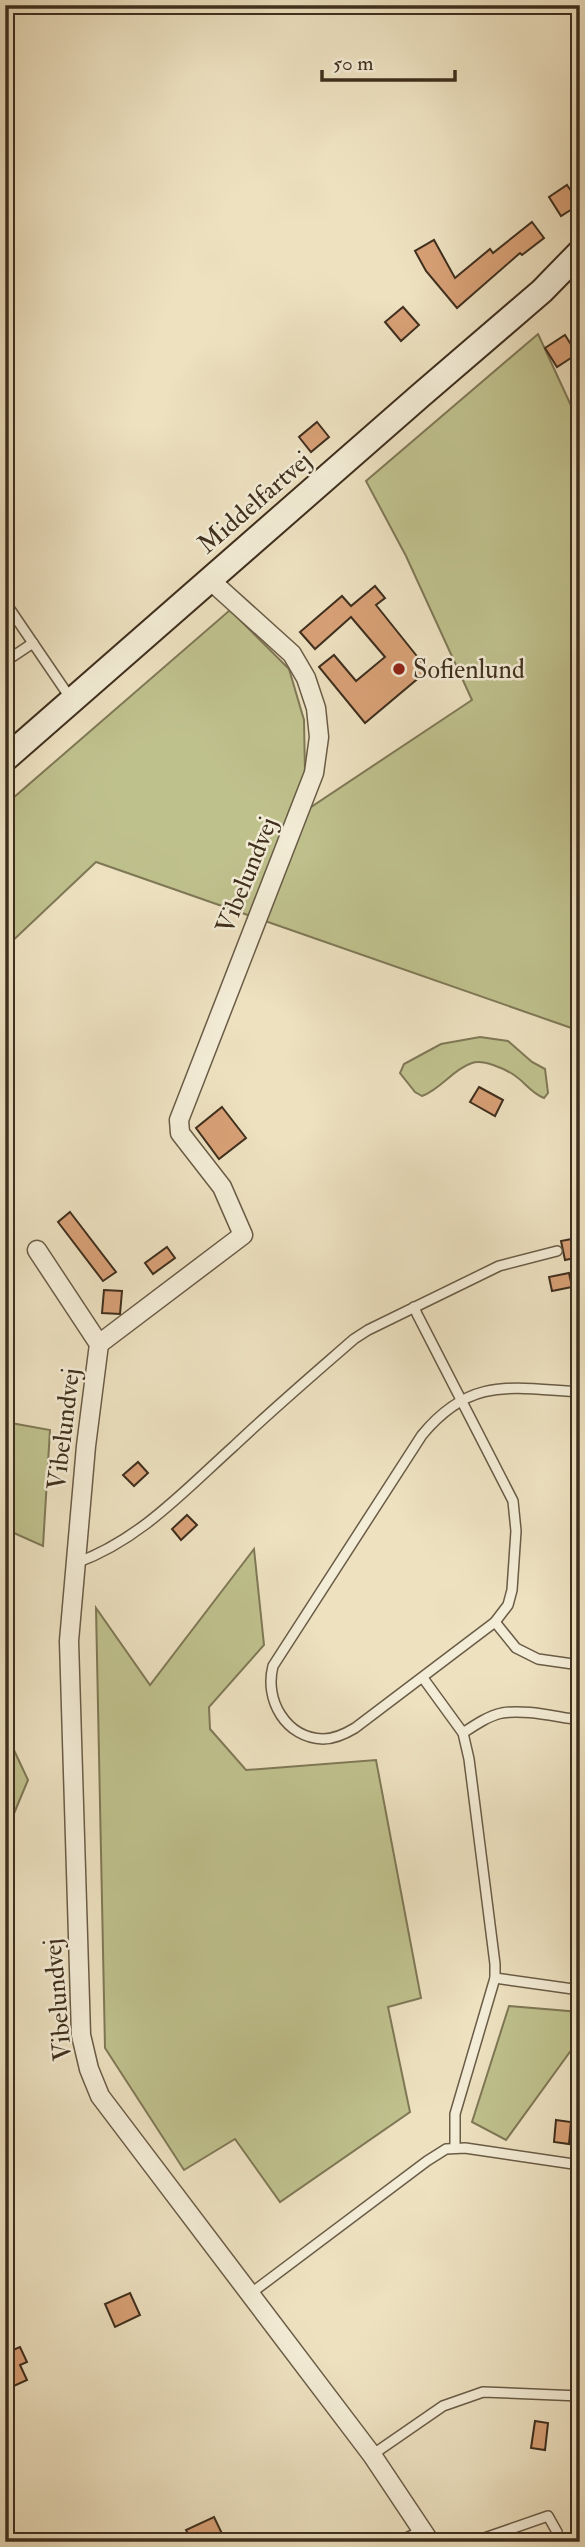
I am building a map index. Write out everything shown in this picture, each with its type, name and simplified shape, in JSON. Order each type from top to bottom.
[{"type":"main road","name":"Middelfartvej","points":[[5,759],[542,291],[580,252]]},
{"type":"main road","name":"Middelfartvej","points":[[542,291],[580,265]]},
{"type":"street","name":"Vibelundvej","points":[[99,1344],[243,1235],[222,1188],[180,1133],[179,1120],[314,774],[318,728],[316,708],[306,678],[292,654],[210,580]]},
{"type":"street","name":"Vibelundvej","points":[[37,1250],[99,1344],[86,1446],[69,1641],[81,2035],[89,2069],[100,2096],[372,2455],[426,2536]]},
{"type":"lane","points":[[5,602],[72,701]]},
{"type":"lane","points":[[6,661],[33,643]]},
{"type":"lane","points":[[75,1564],[113,1548],[150,1522],[354,1339],[499,1266],[558,1251]]},
{"type":"lane","points":[[414,1307],[462,1400],[513,1501],[516,1531],[512,1590],[508,1605],[495,1622],[423,1678],[355,1728],[340,1736],[311,1738],[288,1724],[278,1713],[270,1689],[273,1666],[422,1436],[437,1418],[462,1400],[489,1389],[580,1391]]},
{"type":"lane","points":[[495,1622],[516,1648],[538,1659],[580,1665]]},
{"type":"lane","points":[[423,1678],[463,1733],[471,1773],[495,1978],[455,2113],[455,2148]]},
{"type":"lane","points":[[463,1733],[488,1717],[501,1713],[516,1712],[580,1720]]},
{"type":"lane","points":[[495,1978],[580,1990]]},
{"type":"lane","points":[[250,2294],[427,2161],[446,2150],[455,2148],[580,2165]]},
{"type":"lane","points":[[372,2455],[443,2406],[483,2392],[580,2396]]},
{"type":"lane","points":[[473,2542],[548,2516],[557,2532]]},
{"type":"lane","points":[[398,2542],[426,2536]]},
{"type":"green space","points":[[538,334],[580,425],[580,1031],[96,862],[5,948],[5,805],[230,610],[289,669],[304,720],[305,773],[288,814],[308,809],[472,700],[406,556],[366,481]]},
{"type":"green space","points":[[480,1037],[508,1041],[532,1062],[545,1069],[548,1093],[544,1098],[510,1073],[482,1062],[465,1066],[422,1096],[415,1092],[400,1073],[404,1064],[441,1044]]},
{"type":"green space","points":[[11,1423],[50,1430],[43,1546],[5,1529],[5,1488]]},
{"type":"green space","points":[[254,1549],[264,1645],[209,1707],[210,1729],[246,1770],[376,1760],[421,1998],[388,2007],[410,2112],[280,2202],[235,2139],[184,2170],[105,2048],[96,1608],[150,1685]]},
{"type":"green space","points":[[5,1731],[28,1780],[5,1835]]},
{"type":"green space","points":[[509,2006],[580,2012],[580,2038],[506,2140],[472,2122]]},
{"type":"building","points":[[567,185],[580,204],[561,216],[549,197]]},
{"type":"building","points":[[532,222],[544,238],[522,255],[520,253],[457,308],[426,271],[415,251],[434,240],[455,278],[490,249],[493,253]]},
{"type":"building","points":[[403,307],[419,325],[401,341],[385,322]]},
{"type":"building","points":[[565,335],[577,354],[557,367],[545,348]]},
{"type":"building","points":[[317,422],[329,437],[311,452],[299,437]]},
{"type":"building","name":"Sofienlund","points":[[375,586],[385,598],[376,605],[428,670],[365,723],[319,667],[334,655],[356,681],[385,657],[351,617],[315,649],[300,632],[342,596],[351,606]]},
{"type":"building","points":[[479,1087],[503,1100],[495,1116],[470,1102]]},
{"type":"building","points":[[222,1107],[246,1138],[219,1159],[196,1128]]},
{"type":"building","points":[[70,1212],[116,1272],[103,1281],[58,1222]]},
{"type":"building","points":[[577,1238],[580,1257],[565,1260],[561,1241]]},
{"type":"building","points":[[167,1247],[175,1258],[153,1274],[145,1263]]},
{"type":"building","points":[[569,1273],[572,1287],[552,1291],[549,1277]]},
{"type":"building","points":[[104,1290],[122,1291],[120,1314],[102,1313]]},
{"type":"building","points":[[138,1462],[148,1473],[134,1486],[123,1475]]},
{"type":"building","points":[[187,1515],[197,1525],[181,1540],[172,1529]]},
{"type":"building","points":[[556,2120],[571,2122],[569,2144],[554,2142]]},
{"type":"building","points":[[130,2293],[140,2315],[115,2327],[105,2304]]},
{"type":"building","points":[[5,2333],[13,2350],[20,2347],[27,2362],[20,2365],[27,2380],[5,2390]]},
{"type":"building","points":[[535,2421],[548,2423],[545,2450],[531,2448]]},
{"type":"building","points":[[214,2517],[226,2542],[192,2542],[186,2530]]},
{"type":"place","name":"Sofienlund","points":[[399,669]]}]
